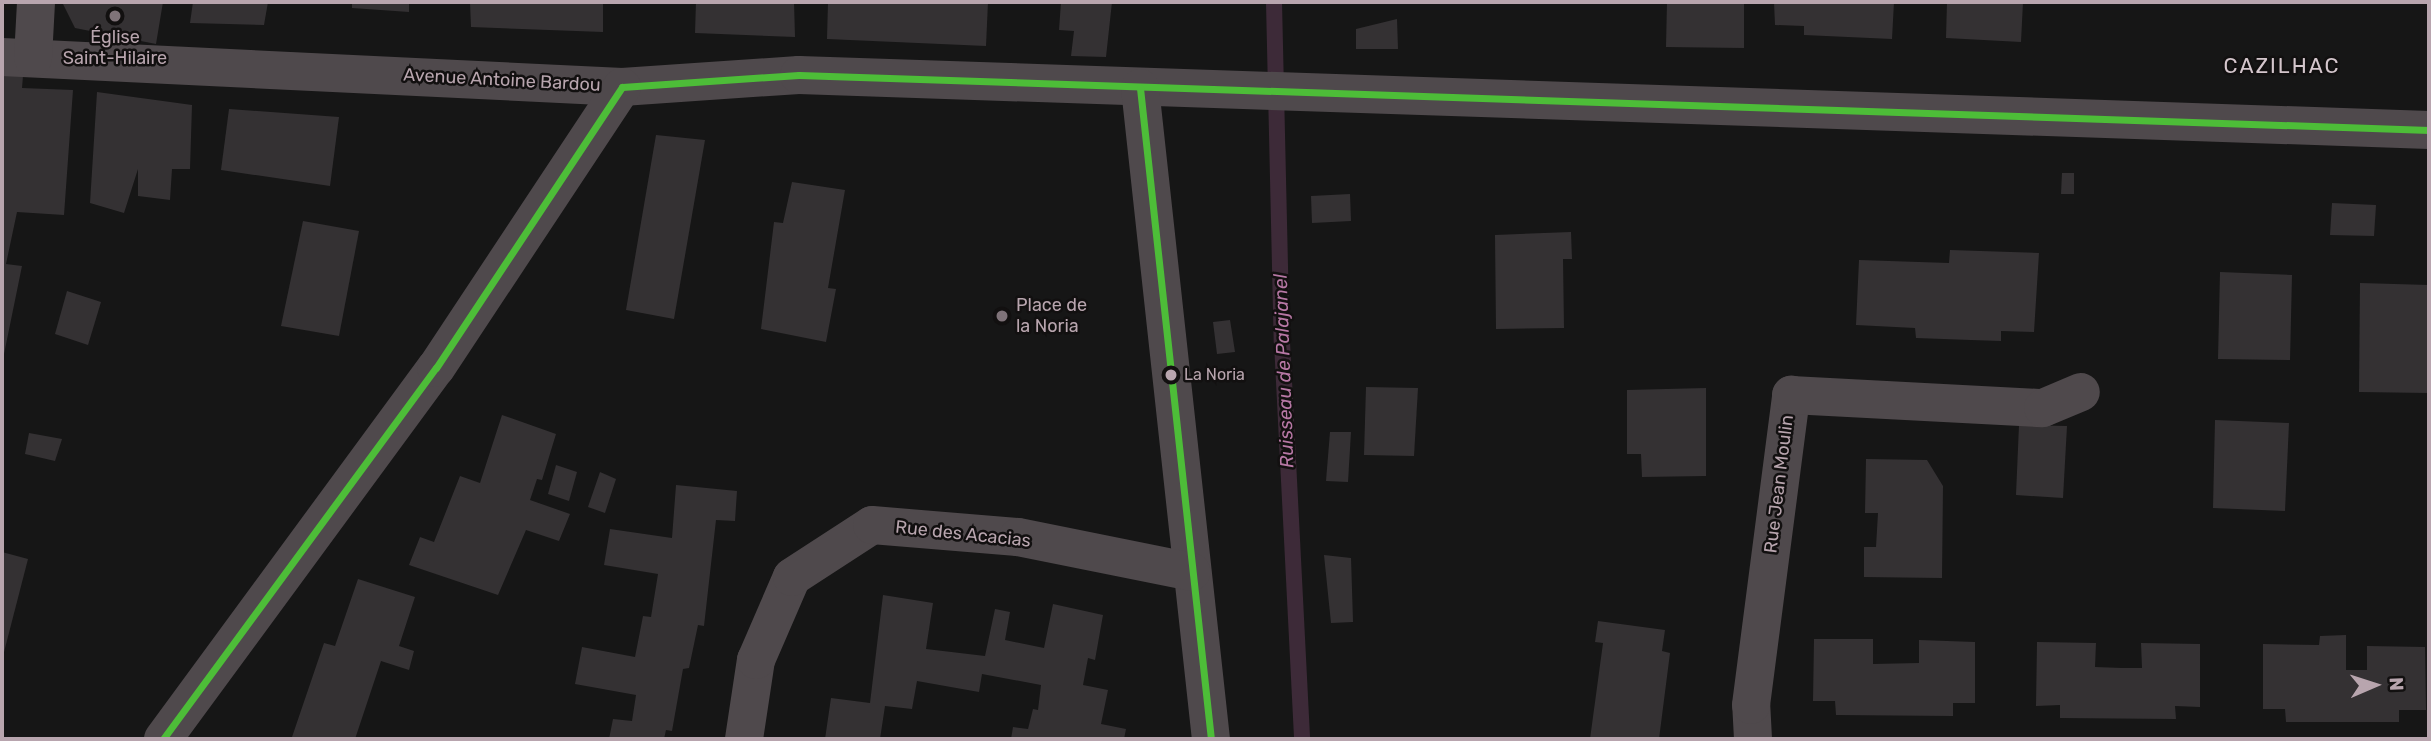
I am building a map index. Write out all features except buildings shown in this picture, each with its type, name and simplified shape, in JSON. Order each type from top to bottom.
[{"type":"street","points":[[17,57],[36,2]]},
{"type":"street","name":"Avenue Antoine Bardou","points":[[17,57],[622,86],[799,75],[1326,95],[2429,130]]},
{"type":"street","points":[[163,739],[436,368],[622,86]]},
{"type":"street","points":[[1140,88],[1210,739]]},
{"type":"street","name":"Rue Jean Moulin","points":[[1753,739],[1751,705],[1791,395],[2043,408],[2081,392]]},
{"type":"street","name":"Rue des Acacias","points":[[744,739],[756,660],[792,577],[872,525],[1018,537],[1191,572]]},
{"type":"waterway","name":"Ruisseau de Palajanel","points":[[1274,2],[1282,342],[1302,739]]},
{"type":"transit line","points":[[622,87],[799,75],[2429,130]]},
{"type":"transit line","points":[[163,739],[436,368],[622,87]]},
{"type":"transit line","points":[[1140,88],[1211,739]]},
{"type":"place","name":"Église Saint-Hilaire","points":[[115,16]]},
{"type":"place","name":"Place de la Noria","points":[[1002,316]]},
{"type":"place","name":"La Noria","points":[[1171,375]]},
{"type":"district","name":"CAZILHAC","points":[[2282,66]]}]
